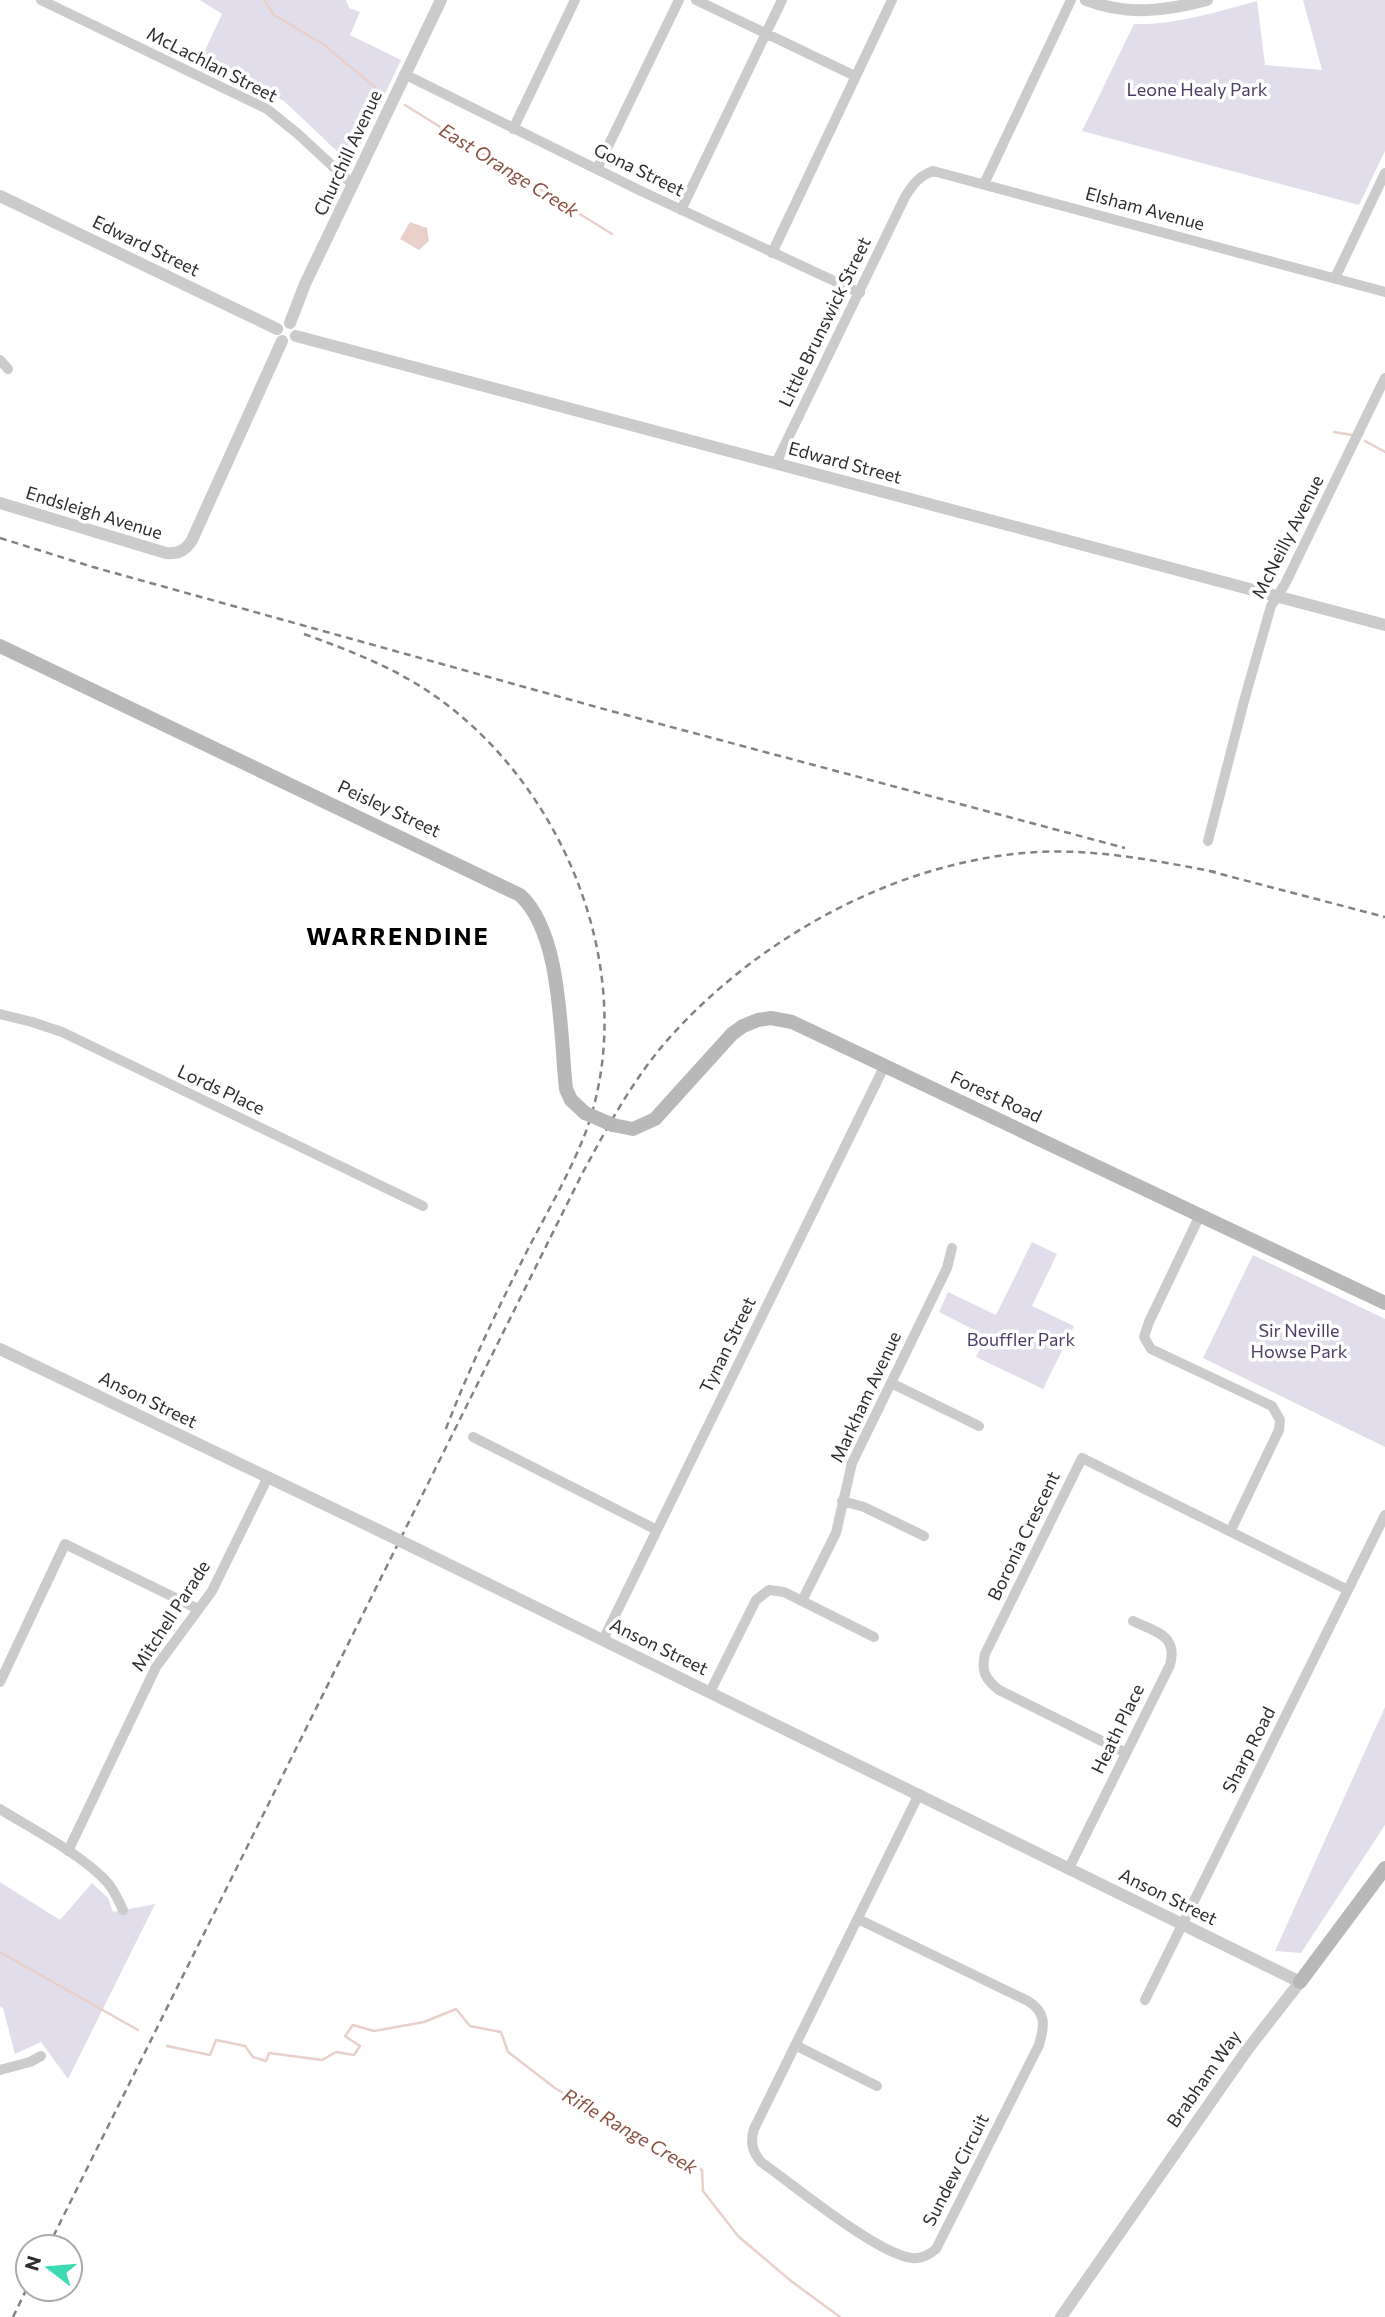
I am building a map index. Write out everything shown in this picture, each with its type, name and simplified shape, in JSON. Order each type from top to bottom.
[{"type":"main road","name":"Peisley Street","points":[[0,646],[520,895],[531,907],[544,936],[560,1001],[566,1089],[571,1100],[585,1113],[614,1125]]},
{"type":"main road","name":"Forest Road","points":[[614,1125],[633,1129],[655,1119],[732,1034],[743,1026],[771,1018],[792,1022],[1384,1299]]},
{"type":"main road","name":"Brabham Way","points":[[1300,1982],[1385,1868]]},
{"type":"street","name":"McLachlan Street","points":[[41,0],[267,109],[352,184]]},
{"type":"street","name":"Churchill Avenue","points":[[290,323],[305,284],[441,0]]},
{"type":"street","points":[[513,129],[575,0]]},
{"type":"street","points":[[597,169],[679,0]]},
{"type":"street","points":[[696,0],[855,76]]},
{"type":"street","points":[[681,210],[782,0]]},
{"type":"street","points":[[772,253],[892,0]]},
{"type":"street","points":[[984,184],[1071,0]]},
{"type":"street","points":[[1086,0],[1140,11],[1159,11],[1200,1]]},
{"type":"street","name":"Gona Street","points":[[404,74],[681,210],[860,293]]},
{"type":"street","name":"Elsham Avenue","points":[[905,197],[913,183],[933,171],[1385,292]]},
{"type":"street","points":[[1335,278],[1385,173]]},
{"type":"street","name":"Edward Street","points":[[0,196],[280,335]]},
{"type":"street","name":"Little Brunswick Street","points":[[776,463],[905,197]]},
{"type":"street","points":[[284,322],[290,323],[296,330],[296,336],[289,342],[280,335],[284,322]]},
{"type":"street","name":"Endsleigh Avenue","points":[[0,503],[166,553],[178,553],[192,540],[280,335]]},
{"type":"street","name":"Edward Street","points":[[296,336],[1385,625]]},
{"type":"street","points":[[0,360],[8,369]]},
{"type":"street","name":"McNeilly Avenue","points":[[1208,841],[1271,606],[1385,378]]},
{"type":"street","name":"Lords Place","points":[[0,1014],[62,1032],[423,1206]]},
{"type":"street","name":"Tynan Street","points":[[603,1640],[885,1065]]},
{"type":"street","points":[[1200,1215],[1144,1337],[1151,1349],[1272,1406],[1280,1420],[1279,1430],[1231,1530]]},
{"type":"street","name":"Markham Avenue","points":[[802,1601],[832,1541],[852,1463],[947,1268],[952,1248]]},
{"type":"street","name":"Anson Street","points":[[0,1349],[378,1530],[1300,1982]]},
{"type":"street","points":[[891,1383],[979,1426]]},
{"type":"street","points":[[473,1437],[657,1530]]},
{"type":"street","name":"Boronia Crescent","points":[[1126,1753],[999,1690],[984,1674],[985,1654],[1082,1458],[1348,1590]]},
{"type":"street","name":"Mitchell Parade","points":[[68,1851],[156,1667],[212,1591],[268,1477]]},
{"type":"street","points":[[842,1501],[864,1507],[924,1536]]},
{"type":"street","name":"Sharp Road","points":[[1144,2000],[1385,1516]]},
{"type":"street","points":[[0,1682],[65,1544],[198,1609]]},
{"type":"street","points":[[710,1692],[756,1600],[769,1590],[777,1590],[802,1601],[874,1637]]},
{"type":"street","name":"Heath Place","points":[[1069,1868],[1170,1665],[1172,1645],[1167,1638],[1133,1621]]},
{"type":"street","name":"Sundew Circuit","points":[[858,1919],[1028,2001],[1043,2015],[1044,2025],[1039,2045],[936,2249],[930,2255],[914,2259],[870,2240],[761,2162],[751,2137],[919,1794]]},
{"type":"street","points":[[0,1809],[68,1851],[106,1881],[117,1895],[122,1910]]},
{"type":"street","name":"Brabham Way","points":[[1061,2317],[1247,2050],[1300,1982]]},
{"type":"street","points":[[796,2045],[877,2086]]},
{"type":"street","points":[[0,2070],[30,2062],[41,2056]]},
{"type":"green space","points":[[200,0],[346,0],[349,8],[360,12],[350,35],[401,60],[355,156],[343,157],[284,101],[200,61],[222,14]]},
{"type":"green space","name":"Leone Healy Park","points":[[1303,0],[1385,0],[1385,151],[1359,205],[1082,131],[1134,24],[1181,20],[1257,1],[1265,65],[1322,70]]},
{"type":"green space","name":"Bouffler Park","points":[[1032,1242],[1057,1254],[1032,1306],[1074,1326],[1043,1389],[976,1357],[986,1336],[939,1312],[948,1292],[996,1315]]},
{"type":"green space","name":"Sir Neville Howse Park","points":[[1253,1255],[1385,1319],[1385,1447],[1203,1358]]},
{"type":"green space","points":[[1385,1707],[1385,1825],[1301,1953],[1275,1951]]},
{"type":"green space","points":[[0,1882],[60,1920],[92,1883],[108,1898],[113,1912],[155,1904],[68,2079],[41,2042],[15,2054],[3,2008],[0,2007]]},
{"type":"shaded area","points":[[410,222],[427,228],[429,241],[419,250],[400,239]]},
{"type":"waterway","name":"East Orange Creek","points":[[264,0],[274,15],[323,44],[376,88]]},
{"type":"waterway","name":"East Orange Creek","points":[[405,105],[612,234]]},
{"type":"waterway","name":"East Orange Creek","points":[[1334,432],[1352,435]]},
{"type":"waterway","name":"East Orange Creek","points":[[1365,441],[1385,452]]},
{"type":"waterway","name":"Rifle Range Creek","points":[[0,1952],[138,2030]]},
{"type":"waterway","name":"Rifle Range Creek","points":[[167,2046],[210,2055],[216,2040],[245,2046],[253,2057],[266,2061],[269,2053],[322,2060],[336,2052],[354,2055],[360,2046],[345,2036],[353,2025],[374,2031],[424,2022],[456,2009],[470,2026],[501,2032],[508,2052],[555,2088],[636,2139],[659,2143],[702,2170],[703,2191],[738,2236],[791,2281],[840,2317]]},
{"type":"railway","points":[[0,538],[93,567],[600,708],[1125,848]]},
{"type":"railway","points":[[304,634],[360,655],[430,692],[490,744],[528,790],[560,842],[583,898],[599,957],[604,1016],[600,1076],[585,1134],[494,1319],[445,1431]]},
{"type":"railway","points":[[55,2233],[582,1174],[622,1102],[671,1036],[707,999],[747,966],[791,936],[837,909],[885,887],[935,870],[986,858],[1037,852],[1082,852],[1216,872]]},
{"type":"railway","points":[[1209,871],[1385,917]]},
{"type":"railway","points":[[13,2317],[20,2303]]},
{"type":"district","name":"WARRENDINE","points":[[398,937]]}]
